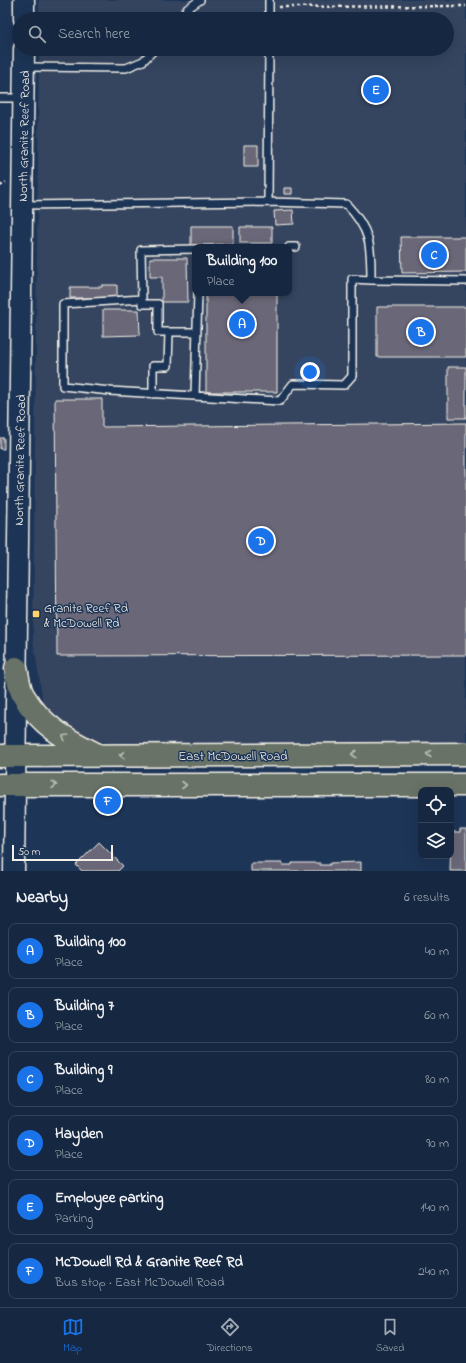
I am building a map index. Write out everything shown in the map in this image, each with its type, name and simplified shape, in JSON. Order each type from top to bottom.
[{"type":"main road","points":[[16,668],[23,694],[42,720],[57,733],[99,756]]},
{"type":"main road","points":[[393,754],[393,785]]},
{"type":"main road","name":"East McDowell Road","points":[[8,756],[466,754]]},
{"type":"main road","points":[[8,785],[466,785]]},
{"type":"street","points":[[24,0],[24,12]]},
{"type":"street","name":"North Granite Reef Road","points":[[14,871],[8,785],[8,756],[16,668],[24,58]]},
{"type":"lane","points":[[185,12],[200,0]]},
{"type":"lane","points":[[269,0],[269,12]]},
{"type":"lane","points":[[24,58],[126,68],[143,61],[148,56]]},
{"type":"lane","points":[[268,202],[269,56]]},
{"type":"lane","points":[[0,98],[23,98]]},
{"type":"lane","points":[[22,205],[268,202],[346,204],[358,216],[367,233],[371,253],[371,280]]},
{"type":"lane","points":[[192,249],[141,250],[142,304],[158,304],[158,332],[197,332]]},
{"type":"lane","points":[[142,299],[63,304],[63,386],[153,394],[280,401],[293,384],[344,385],[352,376],[352,279],[466,281]]},
{"type":"lane","points":[[195,396],[198,296]]},
{"type":"lane","points":[[153,394],[153,366],[168,366],[169,332]]},
{"type":"path","points":[[278,12],[278,7],[466,6]]},
{"type":"path","points":[[0,186],[7,183]]},
{"type":"shaded area","points":[[39,0],[466,0],[466,743],[113,744],[80,737],[44,709],[33,639],[39,56],[454,56],[454,12],[39,12]]},
{"type":"building","points":[[244,145],[258,145],[258,167],[244,167]]},
{"type":"building","points":[[284,188],[292,188],[292,194],[284,194]]},
{"type":"building","points":[[293,210],[294,224],[275,225],[274,211]]},
{"type":"building","points":[[191,226],[233,226],[233,244],[191,245]]},
{"type":"building","points":[[240,227],[272,227],[272,243],[240,243]]},
{"type":"building","points":[[401,237],[466,237],[466,272],[402,273]]},
{"type":"building","points":[[150,258],[187,258],[188,302],[162,302],[162,277],[150,277]]},
{"type":"building","points":[[102,285],[117,285],[117,298],[70,298],[70,287],[102,287]]},
{"type":"building","points":[[206,296],[277,296],[277,392],[206,392]]},
{"type":"building","points":[[377,307],[466,307],[466,357],[377,357]]},
{"type":"building","points":[[103,310],[139,310],[140,335],[103,336]]},
{"type":"building","points":[[448,367],[466,367],[466,418],[448,418]]},
{"type":"building","points":[[55,399],[102,399],[102,427],[466,423],[466,655],[57,656]]},
{"type":"building","points":[[0,438],[4,438],[4,449],[0,449]]},
{"type":"building","points":[[460,829],[466,829],[466,871],[450,871],[450,859],[454,859],[454,832],[460,832]]},
{"type":"building","points":[[99,842],[123,866],[118,871],[82,871],[76,865]]},
{"type":"building","points":[[361,862],[361,871],[251,871],[251,863],[282,863],[282,865],[292,865],[292,863],[320,863],[320,865],[330,865],[330,863]]},
{"type":"place","name":"Employee parking","points":[[376,90]]},
{"type":"place","name":"Building 9","points":[[434,255]]},
{"type":"place","name":"Building 100","points":[[242,324]]},
{"type":"place","name":"Building 7","points":[[421,332]]},
{"type":"place","name":"Hayden","points":[[261,541]]},
{"type":"place","name":"Granite Reef Rd & McDowell Rd","points":[[36,614]]},
{"type":"place","name":"McDowell Rd & Granite Reef Rd","points":[[108,801]]}]
